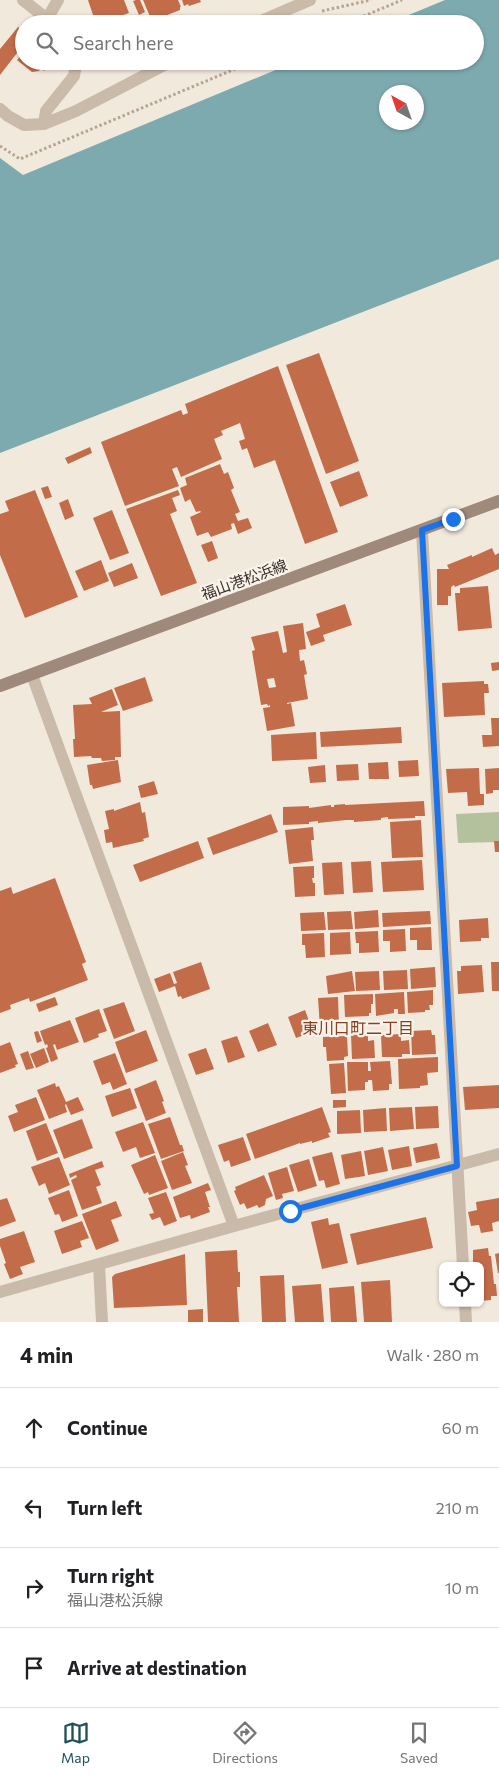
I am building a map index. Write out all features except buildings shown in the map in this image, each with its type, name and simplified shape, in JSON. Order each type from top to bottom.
[{"type":"main road","name":"福山港松浜線","points":[[0,686],[499,501]]},
{"type":"street","points":[[23,0],[41,15]]},
{"type":"street","points":[[52,15],[58,0]]},
{"type":"street","points":[[275,15],[310,0]]},
{"type":"street","points":[[44,124],[46,111],[74,76],[75,70]]},
{"type":"street","points":[[0,109],[8,116],[24,124],[44,124],[76,111],[155,70]]},
{"type":"street","points":[[422,530],[463,1262]]},
{"type":"street","points":[[32,675],[234,1226]]},
{"type":"street","points":[[0,1292],[499,1154]]},
{"type":"street","points":[[99,1265],[102,1322]]},
{"type":"street","points":[[465,1307],[466,1322]]},
{"type":"path","points":[[366,15],[402,0]]},
{"type":"path","points":[[0,146],[20,158],[232,70]]},
{"type":"green space","points":[[499,812],[499,842],[458,843],[456,814]]},
{"type":"water","points":[[445,0],[499,0],[499,259],[0,453],[0,158],[23,175],[275,70],[484,70],[484,15],[409,15]]},
{"type":"district","name":"東川口町二丁目","points":[[358,1027]]},
{"type":"route","points":[[290,1211],[457,1166],[422,530],[453,519]]}]
